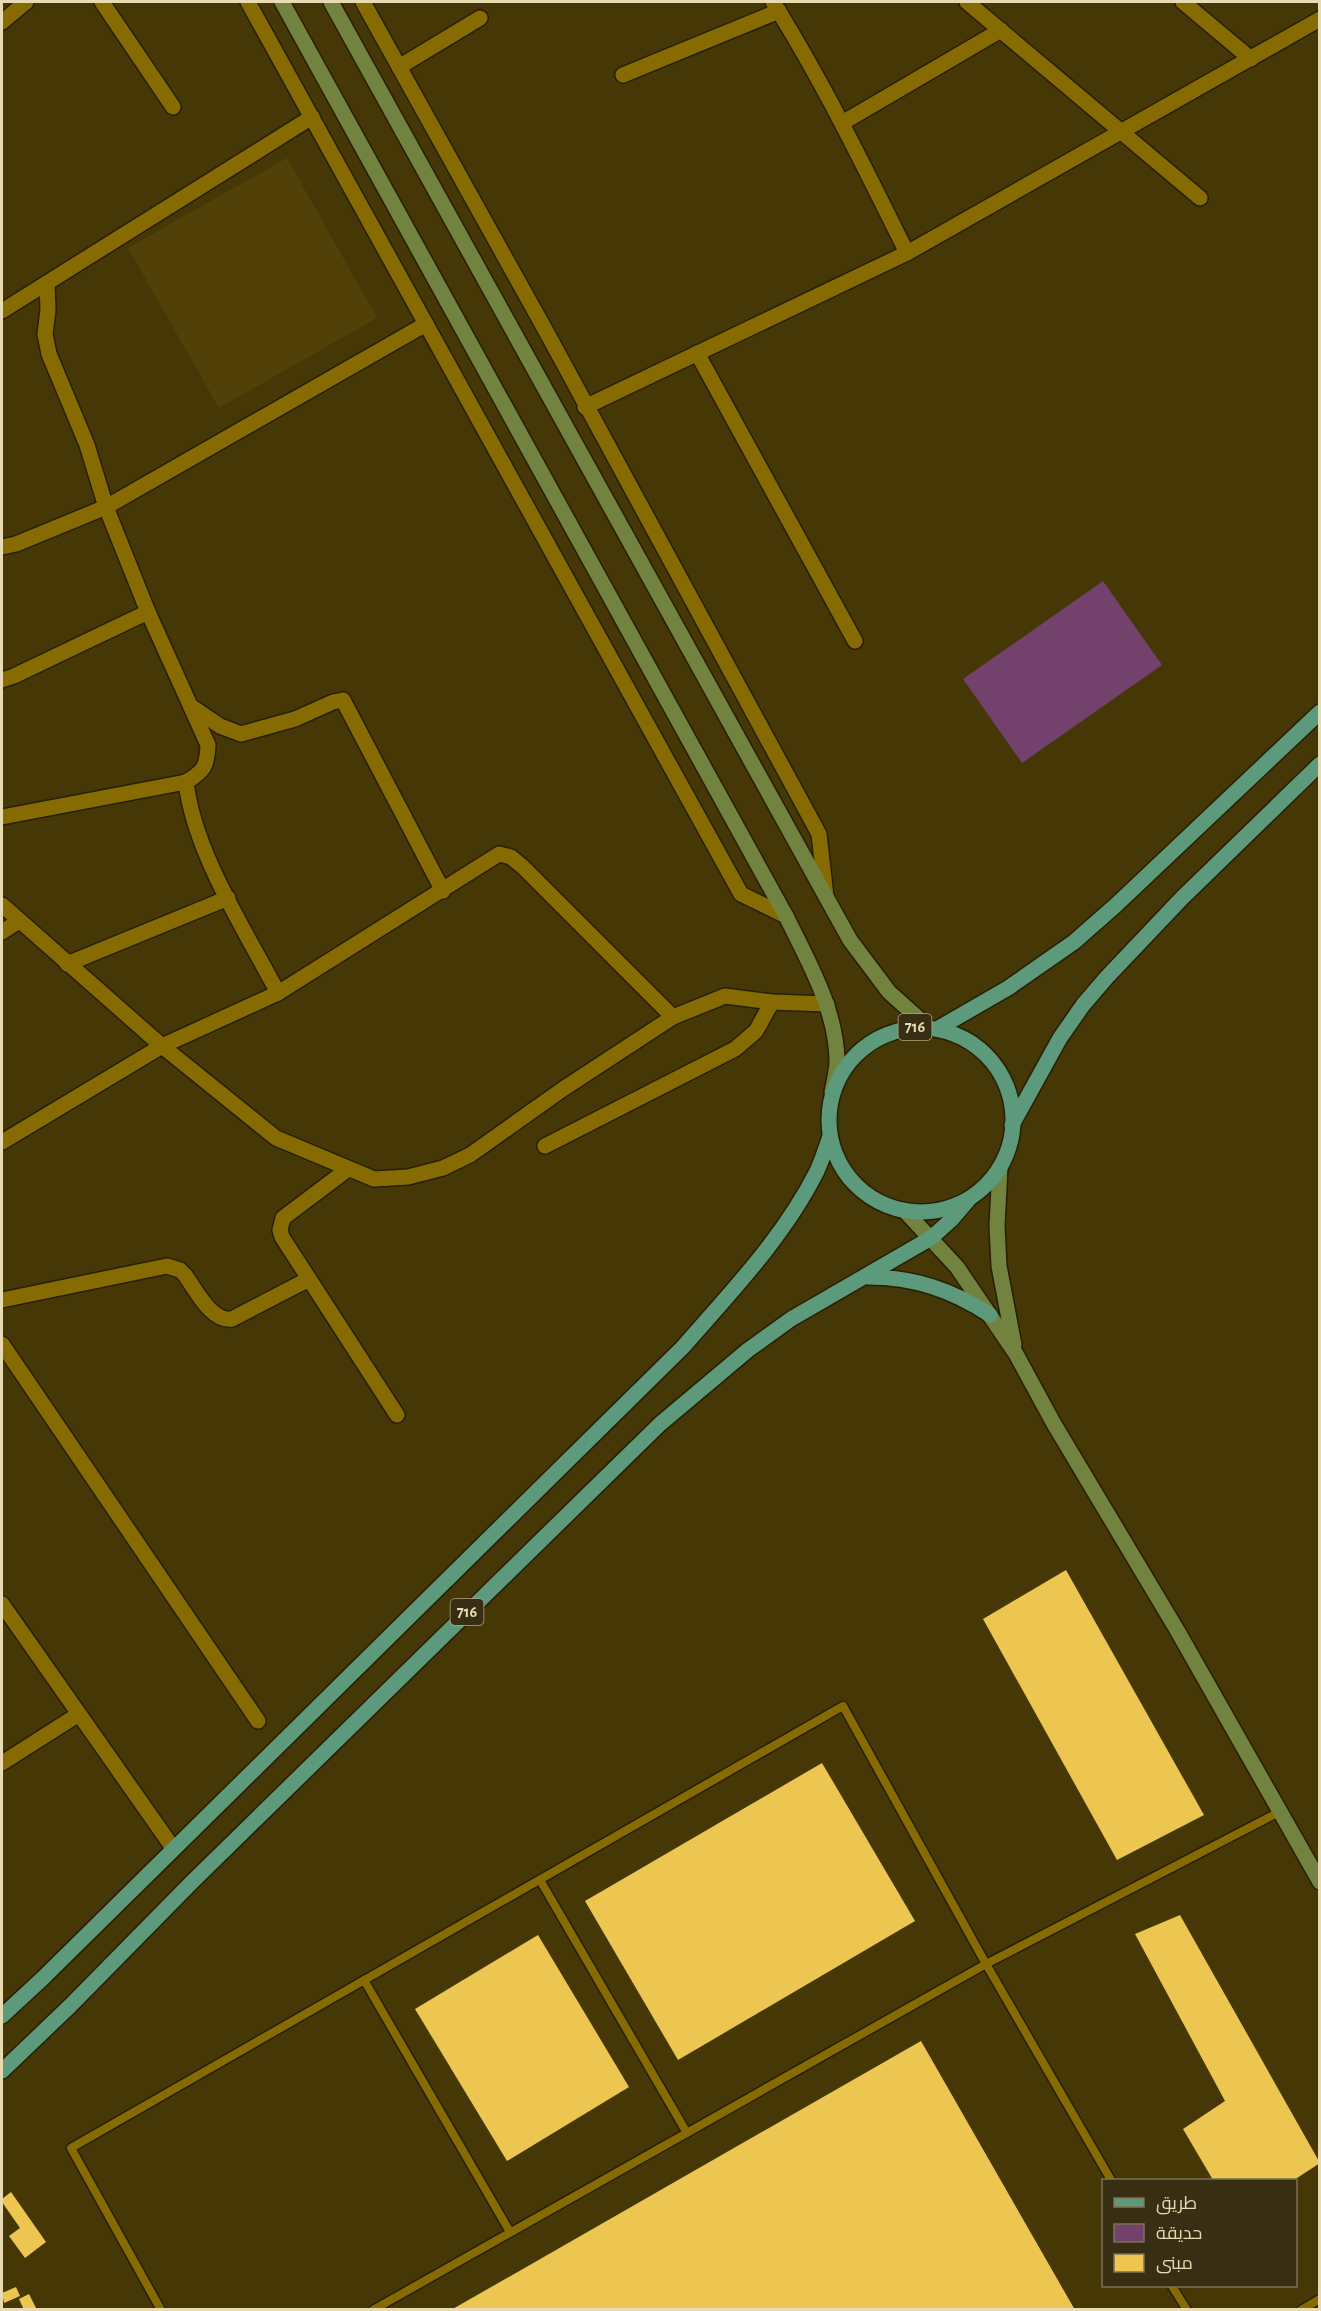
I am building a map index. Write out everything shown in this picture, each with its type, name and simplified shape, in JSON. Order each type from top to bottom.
[{"type":"main road","points":[[282,2],[786,916],[827,1004],[837,1060],[832,1092]]},
{"type":"main road","points":[[331,2],[850,940],[889,992],[933,1029]]},
{"type":"main road","name":"716","points":[[933,1029],[1008,988],[1074,942],[1320,712]]},
{"type":"main road","name":"716","points":[[1012,1125],[1060,1038],[1083,1005],[1182,898],[1320,764]]},
{"type":"main road","name":"716","points":[[914,1027],[933,1029],[958,1035],[977,1047],[993,1063],[1004,1082],[1011,1103],[1012,1125],[1009,1147],[1000,1167],[986,1185],[969,1198],[948,1208],[927,1212],[904,1210],[883,1204],[864,1192],[848,1177],[837,1158],[830,1136],[828,1114],[832,1092],[842,1072],[855,1054],[892,1031],[914,1027]]},
{"type":"main road","name":"716","points":[[2,2016],[683,1347],[753,1265],[783,1225],[818,1169],[830,1136]]},
{"type":"main road","points":[[1000,1167],[997,1226],[999,1266],[1016,1354]]},
{"type":"main road","name":"716","points":[[2,2071],[660,1424],[748,1350],[791,1319],[932,1238],[969,1198]]},
{"type":"main road","points":[[904,1210],[932,1238],[973,1288],[1016,1354],[1054,1424],[1177,1630],[1320,1882]]},
{"type":"main road","points":[[865,1277],[891,1277],[927,1284],[968,1300],[990,1315]]},
{"type":"street","points":[[2,22],[26,2]]},
{"type":"street","points":[[102,2],[173,107]]},
{"type":"street","points":[[248,2],[741,894],[786,916]]},
{"type":"street","points":[[363,2],[541,323],[819,834],[826,896]]},
{"type":"street","points":[[968,2],[1200,198]]},
{"type":"street","points":[[1183,2],[1251,58]]},
{"type":"street","points":[[623,75],[776,6],[797,38],[907,253]]},
{"type":"street","points":[[399,67],[480,18]]},
{"type":"street","points":[[585,407],[907,253],[1320,19]]},
{"type":"street","points":[[842,123],[1001,30]]},
{"type":"street","points":[[2,311],[312,117]]},
{"type":"street","points":[[2,817],[186,782],[200,773],[207,762],[208,745],[148,612],[106,507],[87,445],[49,354],[45,334],[48,310],[47,283]]},
{"type":"street","points":[[2,547],[16,544],[106,507],[426,324]]},
{"type":"street","points":[[697,353],[855,641]]},
{"type":"street","points":[[2,680],[148,612]]},
{"type":"street","points":[[190,706],[220,726],[241,734],[295,719],[343,699],[442,891]]},
{"type":"street","points":[[186,782],[188,802],[216,874],[278,993]]},
{"type":"street","points":[[2,1142],[162,1046],[278,993],[499,854],[511,857],[673,1017]]},
{"type":"street","points":[[67,964],[228,898]]},
{"type":"street","points":[[2,905],[162,1046],[276,1138],[374,1179],[408,1177],[443,1168],[470,1155],[563,1089],[673,1017],[725,996],[772,1002],[827,1004]]},
{"type":"street","points":[[2,932],[19,921]]},
{"type":"street","points":[[545,1146],[735,1049],[756,1031],[772,1002]]},
{"type":"street","points":[[348,1169],[283,1218],[280,1223],[282,1237],[397,1415]]},
{"type":"street","points":[[2,1300],[167,1266],[180,1270],[213,1312],[225,1320],[232,1319],[309,1279]]},
{"type":"street","points":[[2,1344],[258,1721]]},
{"type":"street","points":[[2,1604],[173,1848]]},
{"type":"street","points":[[2,1763],[79,1714]]},
{"type":"lane","points":[[161,2310],[71,2148],[843,1706],[986,1964],[1111,2179]]},
{"type":"lane","points":[[373,2310],[986,1964],[1280,1812]]},
{"type":"lane","points":[[540,1880],[687,2133]]},
{"type":"lane","points":[[364,1980],[510,2232]]},
{"type":"lane","points":[[1174,2287],[1186,2310]]},
{"type":"lane","points":[[1301,2310],[1320,2299]]},
{"type":"shaded area","points":[[287,158],[377,318],[219,408],[128,248]]},
{"type":"green space","points":[[1103,581],[1162,665],[1022,763],[963,679]]},
{"type":"building","points":[[1066,1570],[1204,1815],[1117,1860],[983,1619]]},
{"type":"building","points":[[822,1763],[915,1921],[678,2060],[585,1901]]},
{"type":"building","points":[[1180,1915],[1320,2163],[1296,2179],[1212,2179],[1183,2129],[1225,2101],[1135,1934]]},
{"type":"building","points":[[538,1935],[629,2087],[507,2161],[415,2009]]},
{"type":"building","points":[[921,2041],[1075,2310],[451,2310]]},
{"type":"building","points":[[11,2192],[46,2242],[25,2258],[9,2236],[20,2228],[2,2202],[2,2199]]},
{"type":"building","points":[[16,2287],[20,2296],[4,2303],[2,2293]]},
{"type":"building","points":[[29,2294],[37,2310],[24,2310],[19,2299]]}]
